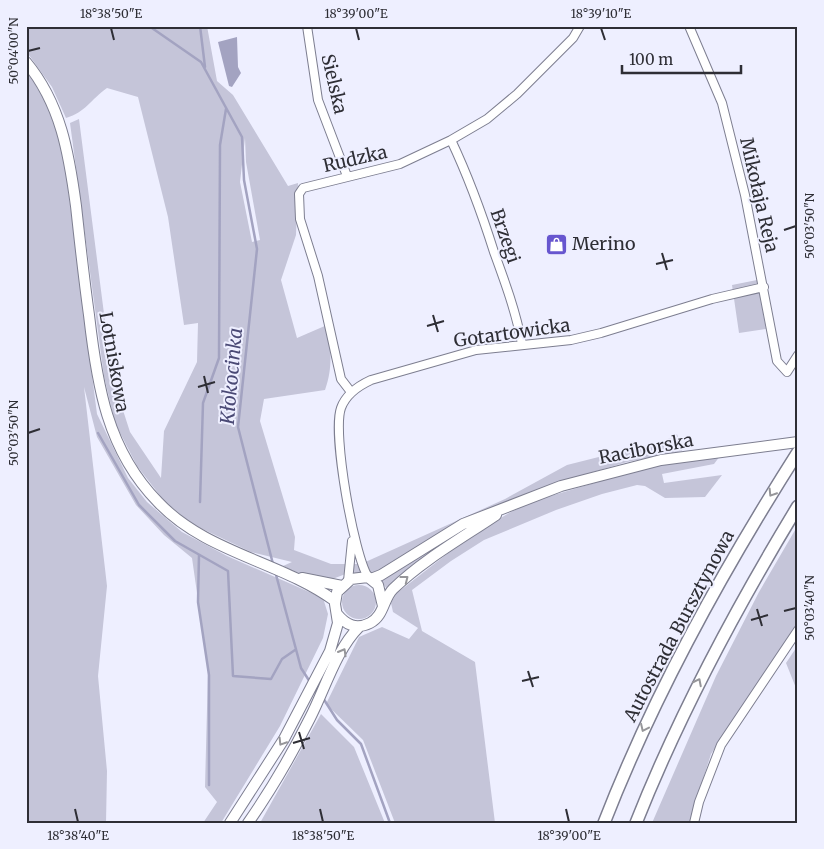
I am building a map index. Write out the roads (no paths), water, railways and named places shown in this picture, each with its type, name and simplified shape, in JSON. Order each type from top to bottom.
[{"type":"highway","name":"Autostrada Bursztynowa","points":[[604,823],[621,778],[668,675],[739,548],[798,452]]},
{"type":"highway","points":[[636,823],[696,686],[754,579],[798,506]]},
{"type":"main road","name":"Lotniskowa","points":[[26,62],[50,98],[64,137],[73,180],[97,375],[104,410],[115,441],[137,478],[170,514],[195,532],[253,560],[299,578],[335,601]]},
{"type":"main road","name":"Raciborska","points":[[370,578],[381,575],[463,524],[550,490],[612,471],[661,460],[798,442]]},
{"type":"main road","name":"Raciborska","points":[[383,606],[388,595],[399,584],[505,509]]},
{"type":"main road","points":[[230,823],[284,739],[323,664],[337,627],[335,601],[345,583],[356,577],[370,578],[379,589],[383,606],[376,619],[359,627],[351,626],[337,614]]},
{"type":"main road","name":"Lotniskowa","points":[[299,578],[345,583]]},
{"type":"main road","points":[[248,823],[264,801],[310,718],[340,657],[359,627]]},
{"type":"street","name":"Sielska","points":[[307,26],[318,100],[347,176]]},
{"type":"street","name":"Rudzka","points":[[351,392],[342,379],[325,302],[298,209],[299,194],[306,186],[400,164],[451,140],[487,119],[517,94],[573,38],[580,26]]},
{"type":"street","name":"Mikołaja Reja","points":[[689,26],[722,103],[745,195],[777,361],[787,372],[798,355]]},
{"type":"street","name":"Brzegi","points":[[451,140],[466,172],[487,231],[515,313],[522,344]]},
{"type":"street","name":"Gotartowicka","points":[[351,392],[371,380],[462,353],[522,344],[571,340],[602,334],[719,297],[764,287]]},
{"type":"street","points":[[351,392],[341,409],[338,429],[352,534],[362,568],[370,578]]},
{"type":"street","points":[[345,583],[352,534]]},
{"type":"street","points":[[694,823],[699,802],[721,746],[798,630]]},
{"type":"waterway","name":"Kłokocinka","points":[[149,26],[201,62],[242,137],[244,180],[257,249],[238,427],[273,564]]},
{"type":"waterway","points":[[200,26],[205,67]]},
{"type":"waterway","points":[[200,502],[203,403],[219,358],[220,145],[226,109]]},
{"type":"waterway","points":[[98,433],[139,505],[175,541],[228,571],[233,676],[271,679],[282,659],[295,650]]},
{"type":"waterway","points":[[199,555],[198,602],[209,675],[209,785]]},
{"type":"waterway","name":"Kłokocinka","points":[[275,571],[301,668],[310,682]]},
{"type":"waterway","name":"Kłokocinka","points":[[323,698],[337,720],[361,744],[390,823]]},
{"type":"place","name":"Merino","points":[[556,244]]}]
